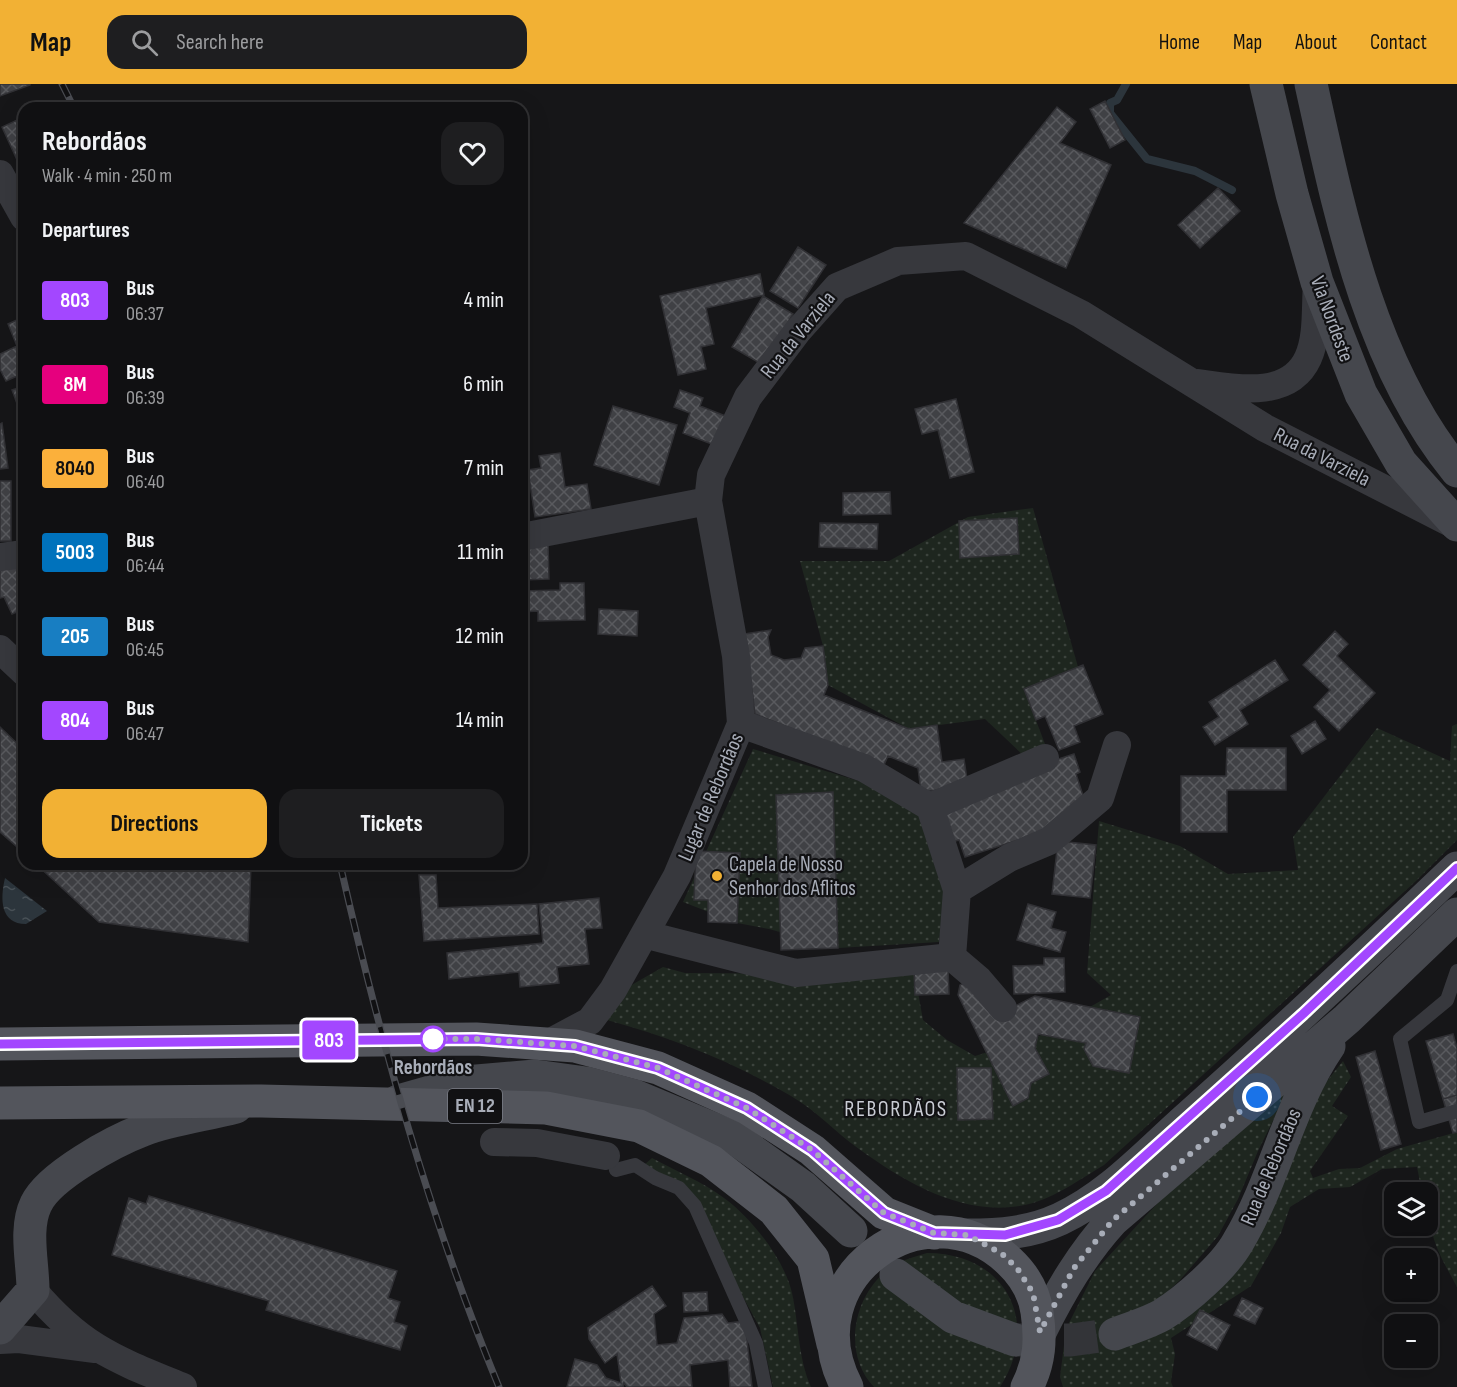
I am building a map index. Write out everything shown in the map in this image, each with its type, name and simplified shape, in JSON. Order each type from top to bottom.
[{"type":"main road","name":"Via Nordeste","points":[[1266,84],[1292,194],[1317,282],[1361,394],[1379,428],[1418,484],[1457,526]]},
{"type":"main road","name":"Via Nordeste","points":[[1311,84],[1330,170],[1376,326],[1414,408],[1457,471]]},
{"type":"main road","points":[[967,1235],[1005,1235],[1028,1230],[1066,1216],[1106,1191],[1303,1014],[1457,868]]},
{"type":"main road","name":"Rua de Rebordãos","points":[[1028,1336],[1074,1268],[1113,1220],[1347,1019],[1457,914]]},
{"type":"main road","name":"Rua de Rebordãos","points":[[1115,1334],[1161,1316],[1200,1285],[1237,1245],[1264,1192],[1302,1095],[1320,1060],[1347,1019]]},
{"type":"main road","name":"EN 12","points":[[0,1044],[476,1039],[575,1046],[658,1068],[747,1108],[812,1150],[884,1213],[934,1233]]},
{"type":"main road","points":[[388,1104],[465,1082],[535,1076],[586,1083],[635,1096],[686,1115],[733,1137],[803,1187],[851,1231]]},
{"type":"main road","points":[[0,1328],[33,1290],[31,1220],[36,1204],[50,1183],[72,1167],[142,1130],[261,1101]]},
{"type":"main road","name":"EN 12","points":[[0,1103],[261,1101],[546,1108],[639,1126],[711,1161],[774,1210],[813,1259],[836,1363],[847,1387]]},
{"type":"main road","name":"EN 12","points":[[833,1344],[834,1322],[839,1299],[857,1268],[883,1247],[900,1239],[934,1233],[967,1235],[1001,1253],[1017,1268],[1033,1293],[1028,1336],[1033,1382]]},
{"type":"main road","points":[[896,1275],[953,1317],[1028,1336]]},
{"type":"street","points":[[0,174],[18,206]]},
{"type":"street","name":"Rua da Varziela","points":[[708,501],[711,476],[748,397],[796,332],[837,287],[898,261],[966,256],[1081,314],[1265,428],[1457,526]]},
{"type":"street","name":"Rua da Varziela","points":[[1190,382],[1260,390],[1273,387],[1296,374],[1308,358],[1313,337],[1317,282]]},
{"type":"street","points":[[528,536],[708,501]]},
{"type":"street","name":"Lugar de Rebordãos","points":[[547,1044],[590,1021],[613,990],[647,934],[677,876],[741,724],[736,656],[708,501]]},
{"type":"street","points":[[0,556],[18,554]]},
{"type":"street","points":[[0,650],[18,666]]},
{"type":"street","points":[[741,724],[864,768],[930,807],[957,890],[952,957]]},
{"type":"street","points":[[957,890],[1009,858],[1049,841],[1100,798],[1117,745]]},
{"type":"street","points":[[930,807],[1045,758]]},
{"type":"street","points":[[647,934],[795,973],[952,957],[979,980],[1003,1008]]},
{"type":"street","points":[[494,1142],[537,1143],[611,1163]]},
{"type":"street","points":[[33,1290],[74,1333],[97,1350],[183,1387]]},
{"type":"street","points":[[0,1340],[18,1339],[97,1350]]},
{"type":"lane","points":[[1457,972],[1452,1004],[1400,1039],[1419,1122],[1457,1111]]},
{"type":"lane","points":[[611,1163],[635,1165],[680,1188],[695,1206],[756,1343],[765,1387]]},
{"type":"shaded area","points":[[1033,508],[1078,667],[1024,689],[1045,744],[1025,757],[985,719],[909,729],[828,685],[823,646],[800,561],[889,561],[968,517]]},
{"type":"shaded area","points":[[1457,724],[1457,840],[1416,881],[1104,1165],[1045,1199],[1012,1207],[988,1207],[965,1204],[942,1196],[920,1187],[878,1162],[809,1108],[769,1083],[701,1052],[607,1020],[628,987],[663,967],[685,973],[868,974],[914,970],[923,1020],[947,1040],[975,1056],[1037,1037],[1111,995],[1087,973],[1099,821],[1180,846],[1228,874],[1298,870],[1293,837],[1377,728],[1450,761],[1452,726]]},
{"type":"shaded area","points":[[753,749],[872,785],[922,818],[945,893],[939,942],[838,948],[769,929],[737,923],[683,902]]},
{"type":"shaded area","points":[[1305,1056],[1258,1151],[1238,1199],[1218,1236],[1180,1280],[1158,1301],[1157,1333],[1304,1124],[1326,1082],[1343,1061],[1351,1077],[1332,1106],[1348,1116],[1310,1171],[1313,1178],[1339,1169],[1360,1168],[1397,1149],[1457,1132],[1457,1287],[1433,1236],[1438,1236],[1438,1182],[1420,1182],[1417,1167],[1382,1169],[1350,1187],[1319,1189],[1290,1207],[1281,1233],[1251,1286],[1171,1338],[1175,1354],[1171,1382],[1173,1387],[1063,1387],[1060,1377],[1066,1329],[1095,1271],[1190,1168]]},
{"type":"shaded area","points":[[652,1158],[716,1192],[735,1207],[766,1241],[782,1267],[792,1293],[799,1341],[811,1387],[773,1387],[760,1328],[682,1186],[635,1173]]},
{"type":"shaded area","points":[[927,1253],[954,1256],[977,1265],[995,1278],[1008,1296],[1016,1316],[1017,1339],[1012,1363],[1000,1387],[874,1387],[864,1374],[855,1342],[860,1309],[867,1294],[877,1280],[893,1266]]},
{"type":"water","points":[[5,878],[47,911],[26,924],[11,920],[4,909],[3,902]]},
{"type":"building","points":[[0,84],[30,84],[30,85],[0,96]]},
{"type":"building","points":[[1105,101],[1125,140],[1110,148],[1090,109]]},
{"type":"building","points":[[1057,107],[1076,122],[1060,143],[1111,165],[1066,268],[964,223]]},
{"type":"building","points":[[18,120],[18,162],[2,127]]},
{"type":"building","points":[[1218,188],[1240,211],[1200,248],[1178,225]]},
{"type":"building","points":[[798,247],[826,265],[798,308],[770,291]]},
{"type":"building","points":[[760,274],[764,295],[706,308],[714,344],[701,347],[706,369],[678,375],[660,296]]},
{"type":"building","points":[[763,296],[793,314],[763,365],[732,347]]},
{"type":"building","points":[[18,320],[18,376],[6,381],[0,369],[0,354],[17,346],[8,324]]},
{"type":"building","points":[[18,388],[18,406],[12,390]]},
{"type":"building","points":[[680,390],[703,398],[700,406],[728,417],[717,446],[683,433],[690,413],[674,407]]},
{"type":"building","points":[[956,399],[974,472],[950,478],[938,430],[922,434],[915,409]]},
{"type":"building","points":[[613,406],[677,425],[659,485],[594,465]]},
{"type":"building","points":[[2,423],[8,468],[0,469],[0,424]]},
{"type":"building","points":[[560,453],[565,487],[587,484],[591,509],[535,517],[528,470],[541,468],[539,456]]},
{"type":"building","points":[[0,481],[11,481],[11,541],[0,541]]},
{"type":"building","points":[[890,492],[891,514],[843,515],[843,493]]},
{"type":"building","points":[[1017,518],[1019,554],[960,558],[959,521]]},
{"type":"building","points":[[820,523],[878,524],[877,549],[819,547]]},
{"type":"building","points":[[548,542],[549,579],[528,580],[528,543]]},
{"type":"building","points":[[18,555],[18,612],[12,614],[4,597],[0,598],[0,557]]},
{"type":"building","points":[[560,583],[584,583],[585,620],[538,621],[538,611],[528,612],[528,591],[560,590]]},
{"type":"building","points":[[599,609],[638,611],[637,636],[598,634]]},
{"type":"building","points":[[771,630],[768,637],[771,655],[784,660],[801,658],[805,648],[823,646],[828,685],[824,695],[909,729],[937,725],[942,762],[964,759],[968,786],[921,792],[918,768],[888,756],[884,765],[755,714],[745,634]]},
{"type":"building","points":[[1335,631],[1348,644],[1337,656],[1375,693],[1339,731],[1314,707],[1330,690],[1303,665]]},
{"type":"building","points":[[1275,660],[1288,680],[1240,710],[1248,724],[1215,745],[1203,727],[1219,717],[1209,702]]},
{"type":"building","points":[[1083,665],[1103,714],[1074,726],[1080,742],[1059,750],[1045,716],[1036,720],[1024,689]]},
{"type":"building","points":[[1315,721],[1326,739],[1302,754],[1291,736]]},
{"type":"building","points":[[0,727],[18,744],[18,848],[0,832]]},
{"type":"building","points":[[1227,748],[1286,748],[1286,790],[1227,790],[1227,832],[1181,832],[1181,776],[1226,776]]},
{"type":"building","points":[[1074,754],[1080,772],[1076,774],[1090,817],[965,857],[959,840],[952,842],[938,798]]},
{"type":"building","points":[[833,792],[838,948],[781,950],[776,795]]},
{"type":"building","points":[[1058,841],[1096,845],[1090,898],[1052,894]]},
{"type":"building","name":"Capela de Nosso Senhor dos Aflitos","points":[[696,851],[740,853],[737,923],[708,922],[708,900],[694,900]]},
{"type":"building","points":[[43,870],[251,870],[248,942],[99,922]]},
{"type":"building","points":[[419,875],[436,875],[438,908],[537,904],[539,934],[424,941]]},
{"type":"building","points":[[599,898],[602,928],[585,929],[589,964],[557,967],[559,983],[520,987],[519,972],[449,979],[447,953],[543,943],[539,904]]},
{"type":"building","points":[[1028,904],[1056,912],[1051,928],[1066,932],[1060,952],[1017,940]]},
{"type":"building","points":[[1044,958],[1064,958],[1065,992],[1014,994],[1013,966],[1044,965]]},
{"type":"building","points":[[948,969],[949,994],[915,995],[914,970]]},
{"type":"building","points":[[975,977],[995,1016],[1035,996],[1140,1017],[1129,1073],[1093,1066],[1084,1049],[1086,1043],[1038,1034],[1035,1048],[1049,1074],[1031,1083],[1028,1098],[1013,1106],[958,995],[960,985]]},
{"type":"building","points":[[1453,1034],[1457,1048],[1457,1095],[1443,1099],[1426,1041]]},
{"type":"building","points":[[1375,1051],[1401,1144],[1381,1150],[1356,1057]]},
{"type":"building","points":[[957,1068],[991,1068],[993,1119],[958,1120]]},
{"type":"building","points":[[1457,1095],[1457,1132],[1453,1133],[1443,1099]]},
{"type":"building","points":[[149,1196],[397,1271],[388,1298],[400,1302],[394,1322],[407,1326],[400,1350],[266,1310],[269,1301],[112,1255],[129,1198],[146,1204]]},
{"type":"building","points":[[652,1286],[666,1306],[654,1314],[657,1345],[677,1343],[684,1318],[722,1314],[728,1323],[745,1321],[752,1387],[730,1387],[728,1360],[690,1365],[692,1387],[627,1387],[624,1383],[623,1387],[567,1387],[575,1359],[597,1365],[606,1378],[621,1383],[617,1354],[605,1363],[589,1339],[588,1328]]},
{"type":"building","points":[[707,1292],[708,1311],[684,1312],[683,1293]]},
{"type":"building","points":[[1242,1298],[1263,1308],[1255,1324],[1234,1315]]},
{"type":"building","points":[[1200,1310],[1230,1325],[1217,1350],[1187,1335]]},
{"type":"waterway","points":[[1126,84],[1117,100],[1110,103],[1110,113],[1147,159],[1195,171],[1232,190]]},
{"type":"tunnel","points":[[1015,1340],[1071,1340],[1115,1334]]},
{"type":"railway","points":[[62,84],[71,102]]},
{"type":"railway","points":[[341,870],[372,997],[409,1129],[450,1259],[499,1387]]},
{"type":"bus line","name":"803","points":[[0,1044],[476,1039],[575,1046],[658,1068],[747,1108],[812,1150],[884,1213],[934,1233],[1005,1235],[1058,1220],[1082,1208],[1106,1191],[1303,1014],[1457,868]]},
{"type":"place","name":"Capela de Nosso Senhor dos Aflitos","points":[[717,876]]},
{"type":"place","name":"Rebordãos","points":[[433,1039]]},
{"type":"district","name":"REBORDÃOS","points":[[896,1109]]},
{"type":"route","points":[[433,1039],[428,1039],[476,1039],[575,1046],[658,1068],[747,1108],[812,1150],[884,1213],[934,1233],[948,1232],[967,1235],[981,1240],[1001,1253],[1017,1268],[1033,1293],[1040,1332],[1074,1268],[1113,1220],[1257,1097]]}]
